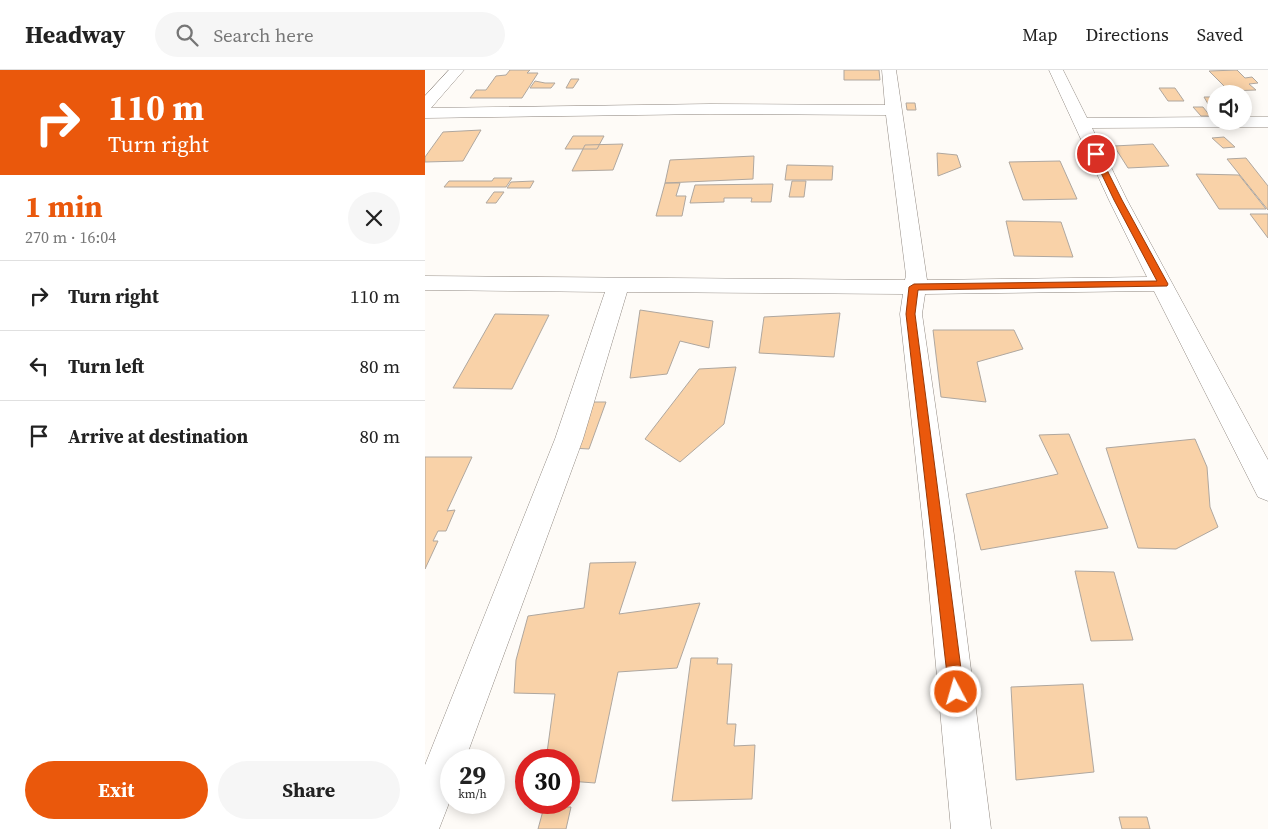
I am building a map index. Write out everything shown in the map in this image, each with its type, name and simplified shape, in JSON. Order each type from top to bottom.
[{"type":"street","points":[[425,105],[457,70]]},
{"type":"street","points":[[889,70],[917,275],[911,314],[939,535],[971,829]]},
{"type":"street","points":[[1056,70],[1118,200],[1268,488]]},
{"type":"street","points":[[425,113],[710,108],[893,110]]},
{"type":"street","points":[[1081,123],[1268,122]]},
{"type":"street","points":[[425,283],[914,287],[1163,284]]},
{"type":"street","points":[[425,815],[569,439],[618,286]]},
{"type":"building","points":[[510,70],[530,70],[527,73],[538,73],[522,98],[470,98],[476,90],[486,90],[496,76],[506,75]]},
{"type":"building","points":[[844,70],[879,70],[880,80],[844,80]]},
{"type":"building","points":[[1237,70],[1245,78],[1252,77],[1258,83],[1249,84],[1250,85],[1223,85],[1209,71]]},
{"type":"building","points":[[571,79],[579,79],[573,88],[566,88]]},
{"type":"building","points":[[535,81],[555,83],[551,88],[530,88]]},
{"type":"building","points":[[1159,88],[1175,88],[1184,101],[1168,101]]},
{"type":"building","points":[[906,103],[915,103],[916,110],[907,110]]},
{"type":"building","points":[[1193,107],[1203,107],[1207,112],[1207,116],[1201,116]]},
{"type":"building","points":[[481,130],[463,161],[425,162],[425,157],[443,132]]},
{"type":"building","points":[[573,136],[604,136],[597,149],[565,149]]},
{"type":"building","points":[[1224,137],[1235,147],[1223,148],[1212,138]]},
{"type":"building","points":[[623,144],[613,170],[572,171],[585,145]]},
{"type":"building","points":[[1153,144],[1169,166],[1128,168],[1114,146]]},
{"type":"building","points":[[937,153],[957,155],[961,167],[938,176]]},
{"type":"building","points":[[754,156],[753,179],[665,183],[670,160]]},
{"type":"building","points":[[1246,158],[1268,186],[1268,210],[1227,159]]},
{"type":"building","points":[[1060,161],[1077,199],[1023,200],[1009,162]]},
{"type":"building","points":[[787,165],[833,166],[832,180],[785,180]]},
{"type":"building","points":[[1196,174],[1239,175],[1266,209],[1219,209]]},
{"type":"building","points":[[494,178],[512,178],[506,187],[444,187],[449,181],[492,181]]},
{"type":"building","points":[[534,181],[530,188],[507,188],[511,182]]},
{"type":"building","points":[[792,181],[806,181],[804,197],[789,197]]},
{"type":"building","points":[[665,183],[680,183],[676,196],[686,196],[682,216],[656,216]]},
{"type":"building","points":[[773,184],[771,202],[751,202],[752,198],[724,198],[724,202],[690,203],[695,185]]},
{"type":"building","points":[[494,192],[504,192],[496,203],[486,203]]},
{"type":"building","points":[[1250,214],[1268,214],[1268,238]]},
{"type":"building","points":[[1006,221],[1061,222],[1073,257],[1014,256]]},
{"type":"building","points":[[640,310],[713,321],[709,348],[680,341],[667,374],[630,378]]},
{"type":"building","points":[[840,313],[834,357],[759,353],[764,317]]},
{"type":"building","points":[[495,314],[549,315],[512,389],[453,388]]},
{"type":"building","points":[[933,330],[1014,330],[1023,349],[977,362],[986,402],[941,397]]},
{"type":"building","points":[[736,367],[724,424],[680,462],[645,439],[699,369]]},
{"type":"building","points":[[589,402],[606,402],[589,449],[571,448]]},
{"type":"building","points":[[1069,434],[1108,528],[981,550],[966,494],[1058,474],[1039,435]]},
{"type":"building","points":[[1195,439],[1207,467],[1210,507],[1218,527],[1176,549],[1138,548],[1106,448]]},
{"type":"building","points":[[425,457],[472,457],[447,511],[455,510],[446,531],[438,531],[433,541],[438,541],[425,569]]},
{"type":"building","points":[[636,562],[619,614],[700,603],[677,668],[618,672],[595,783],[580,782],[580,749],[548,749],[555,694],[514,693],[516,660],[528,616],[584,608],[590,563]]},
{"type":"building","points":[[1075,571],[1114,572],[1133,640],[1091,641]]},
{"type":"building","points":[[691,658],[718,658],[717,664],[732,664],[727,724],[736,724],[734,746],[755,745],[752,799],[672,801]]},
{"type":"building","points":[[1083,684],[1094,772],[1016,780],[1011,687]]},
{"type":"building","points":[[542,814],[569,814],[566,829],[538,829]]},
{"type":"building","points":[[1119,817],[1147,817],[1150,829],[1122,829]]},
{"type":"route","points":[[956,692],[939,535],[911,314],[914,287],[1163,284],[1118,200],[1096,154]]}]
